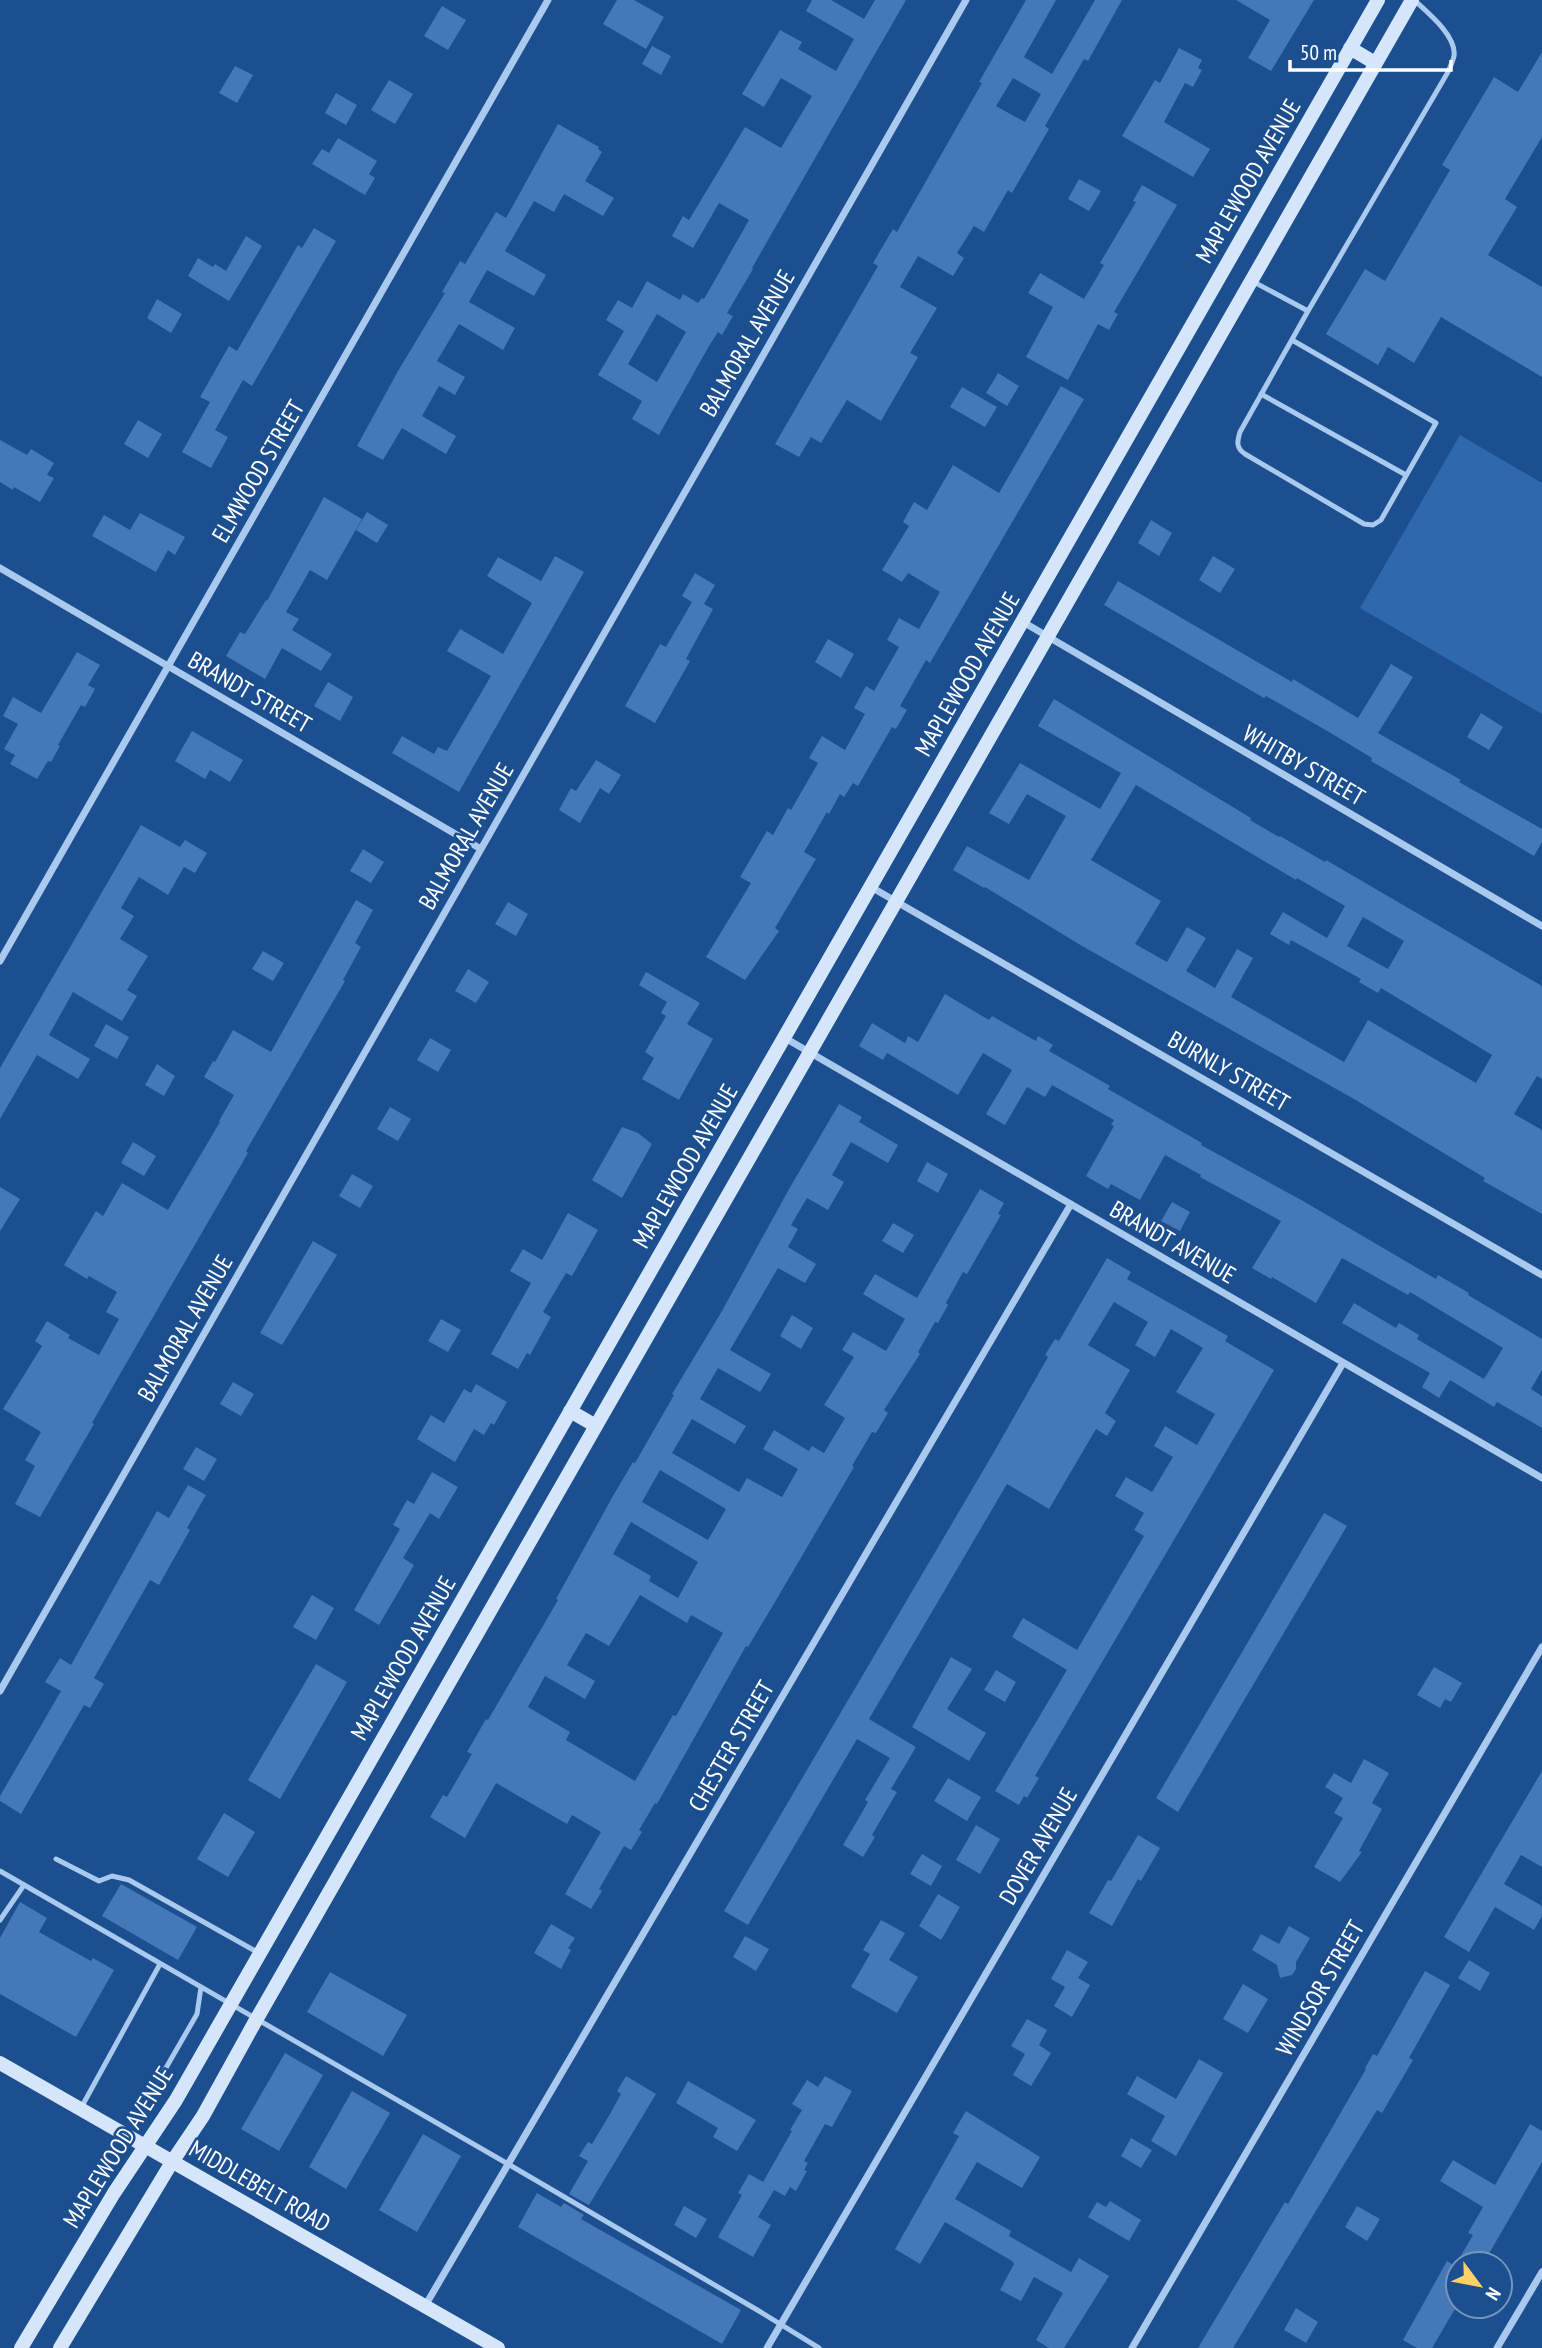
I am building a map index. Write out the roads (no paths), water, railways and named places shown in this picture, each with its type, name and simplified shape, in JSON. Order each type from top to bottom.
[{"type":"street","name":"ELMWOOD STREET","points":[[0,961],[548,0]]},
{"type":"street","name":"BALMORAL AVENUE","points":[[0,1691],[966,0]]},
{"type":"street","name":"MAPLEWOOD AVENUE","points":[[22,2348],[144,2147],[176,2100],[1378,0]]},
{"type":"street","name":"MAPLEWOOD AVENUE","points":[[60,2348],[172,2162],[203,2116],[1413,0]]},
{"type":"street","points":[[1350,48],[1376,63]]},
{"type":"street","name":"BRANDT STREET","points":[[0,568],[481,849]]},
{"type":"street","name":"WHITBY STREET","points":[[1023,622],[1542,926]]},
{"type":"street","name":"BURNLY STREET","points":[[870,887],[1542,1275]]},
{"type":"street","name":"BRANDT AVENUE","points":[[785,1038],[1542,1478]]},
{"type":"street","name":"CHESTER STREET","points":[[425,2306],[1071,1204]]},
{"type":"street","name":"DOVER AVENUE","points":[[766,2348],[1343,1363]]},
{"type":"street","points":[[570,1411],[596,1426]]},
{"type":"street","name":"WINDSOR STREET","points":[[1132,2348],[1542,1647]]},
{"type":"street","name":"MIDDLEBELT ROAD","points":[[0,2063],[498,2348]]},
{"type":"street","points":[[1497,2348],[1542,2272]]},
{"type":"lane","points":[[1292,340],[1436,422],[1381,520],[1373,525],[1364,524],[1240,451],[1237,443],[1240,432],[1308,311],[1448,72],[1454,56],[1454,46],[1449,37],[1413,0]]},
{"type":"lane","points":[[1251,280],[1308,311]]},
{"type":"lane","points":[[1261,394],[1406,475]]},
{"type":"lane","points":[[56,1859],[99,1881],[113,1876],[130,1880],[260,1954]]},
{"type":"lane","points":[[0,1871],[508,2164],[819,2348]]},
{"type":"lane","points":[[1,1918],[24,1885]]},
{"type":"lane","points":[[80,2110],[160,1964]]},
{"type":"lane","points":[[159,2080],[197,2014],[201,1987]]}]
